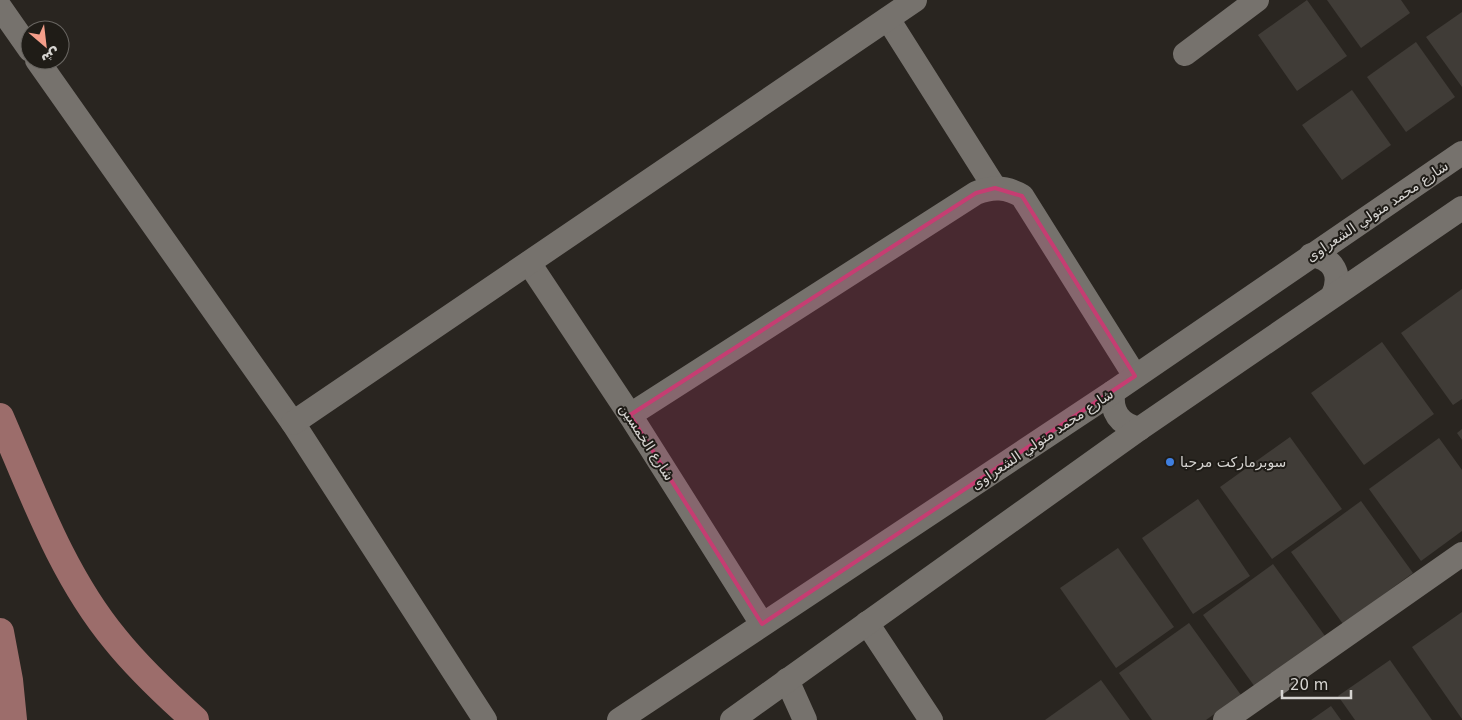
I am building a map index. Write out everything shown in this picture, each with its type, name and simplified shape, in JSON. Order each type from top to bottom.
[{"type":"main road","points":[[0,417],[51,534],[79,588],[114,639],[155,684],[195,720]]},
{"type":"main road","points":[[0,632],[9,680],[13,720]]},
{"type":"street","points":[[293,423],[915,0]]},
{"type":"street","points":[[1185,54],[1257,0]]},
{"type":"street","points":[[0,7],[20,36]]},
{"type":"street","points":[[888,19],[996,188]]},
{"type":"street","points":[[44,70],[293,423],[485,720]]},
{"type":"street","name":"شارع محمد متولي الشعراوى","points":[[619,720],[1113,392],[1462,153]]},
{"type":"street","points":[[630,416],[976,193],[996,188],[1005,189],[1022,196],[1135,376]]},
{"type":"street","points":[[732,720],[1139,429],[1462,208]]},
{"type":"street","points":[[1311,255],[1323,258],[1333,266],[1336,272],[1337,284],[1333,296]]},
{"type":"street","name":"شارع الخمسين","points":[[529,262],[630,416],[762,624]]},
{"type":"street","points":[[1113,392],[1114,413],[1120,421],[1129,427],[1139,429]]},
{"type":"street","points":[[1225,720],[1462,554]]},
{"type":"street","points":[[867,623],[931,720]]},
{"type":"street","points":[[787,680],[805,720]]},
{"type":"highlighted area","points":[[995,188],[1022,196],[1135,376],[762,624],[630,415],[976,193]]},
{"type":"building","points":[[1307,0],[1347,56],[1297,91],[1258,35]]},
{"type":"building","points":[[1327,0],[1401,0],[1410,13],[1361,48]]},
{"type":"building","points":[[1462,12],[1462,87],[1426,37]]},
{"type":"building","points":[[1416,42],[1455,97],[1406,132],[1367,77]]},
{"type":"building","points":[[1352,90],[1391,145],[1342,180],[1302,125]]},
{"type":"building","points":[[1462,289],[1462,399],[1453,405],[1401,333]]},
{"type":"building","points":[[1382,342],[1434,414],[1364,465],[1311,393]]},
{"type":"building","points":[[1462,429],[1462,440],[1457,433]]},
{"type":"building","points":[[1290,437],[1342,509],[1272,559],[1220,487]]},
{"type":"building","points":[[1439,438],[1462,470],[1462,531],[1421,561],[1369,489]]},
{"type":"building","points":[[1198,499],[1250,576],[1193,614],[1142,538]]},
{"type":"building","points":[[1361,501],[1413,573],[1343,624],[1291,552]]},
{"type":"building","points":[[1118,548],[1174,627],[1116,668],[1060,588]]},
{"type":"building","points":[[1273,564],[1325,636],[1255,687],[1203,615]]},
{"type":"building","points":[[1462,612],[1462,719],[1412,647]]},
{"type":"building","points":[[1189,623],[1241,695],[1206,720],[1152,720],[1119,673]]},
{"type":"building","points":[[1390,660],[1432,720],[1355,720],[1338,696]]},
{"type":"building","points":[[1101,680],[1130,720],[1045,720]]},
{"type":"building","points":[[1331,706],[1341,720],[1311,720]]},
{"type":"place","name":"سوبرماركت مرحبا","points":[[1170,462]]}]
